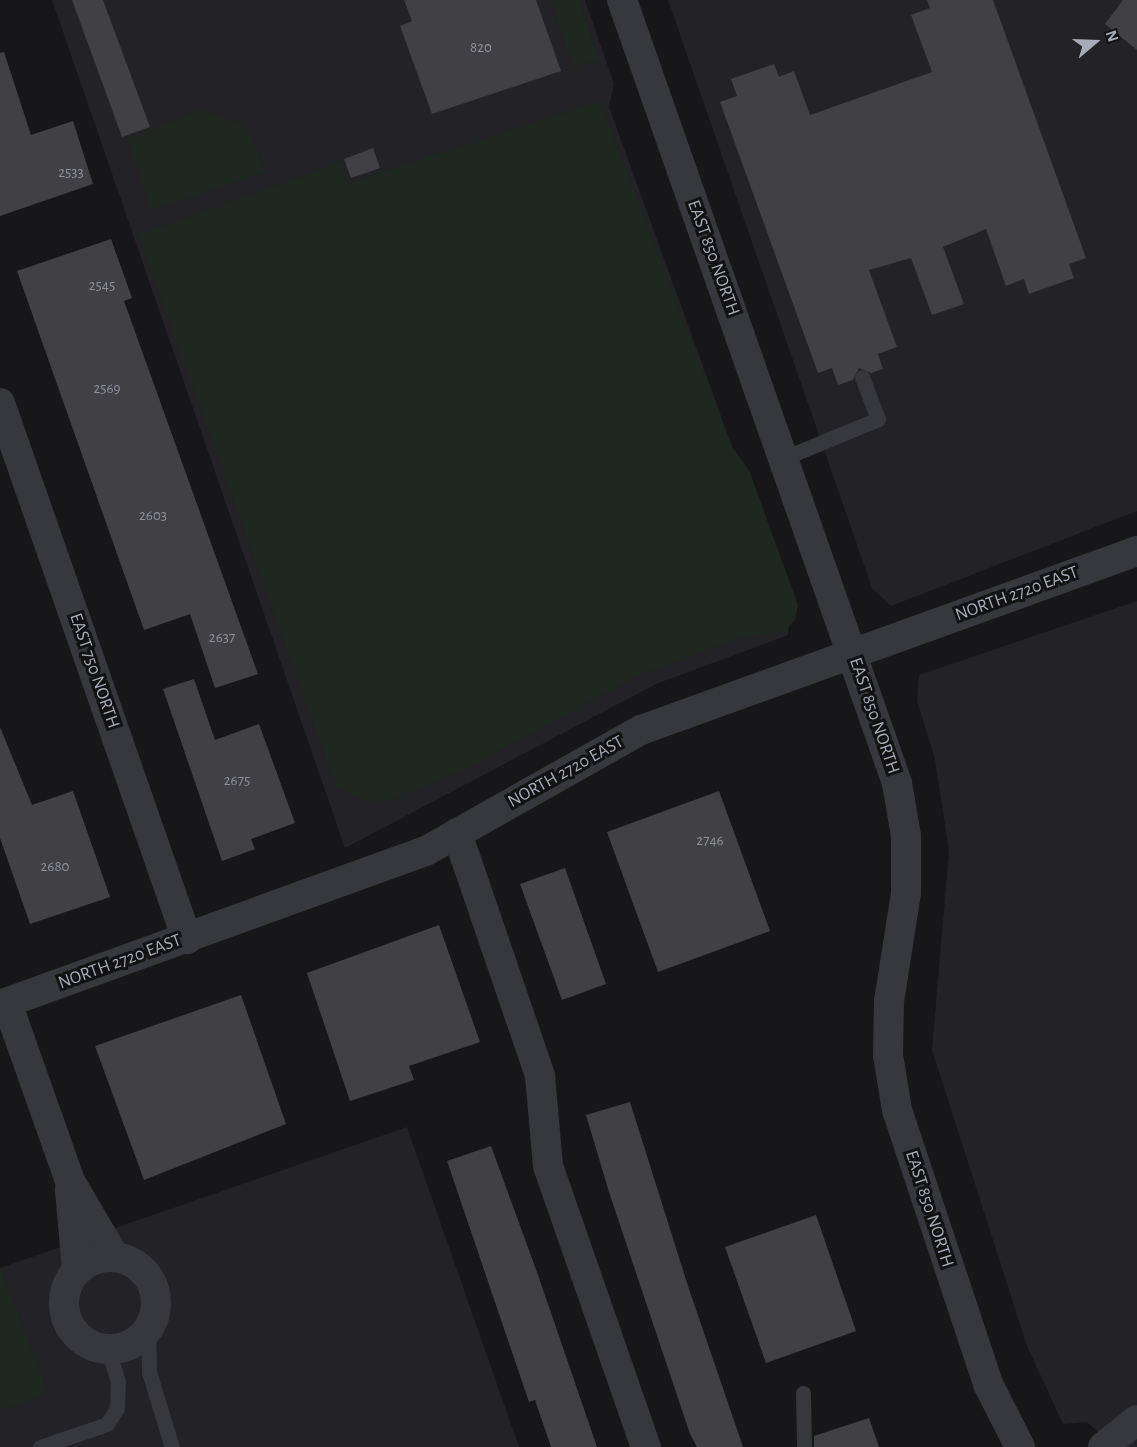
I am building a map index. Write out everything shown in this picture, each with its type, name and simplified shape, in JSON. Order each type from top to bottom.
[{"type":"street","name":"EAST 850 NORTH","points":[[622,0],[897,783],[906,836],[906,893],[889,1001],[888,1055],[897,1110],[988,1384],[1020,1447]]},
{"type":"street","name":"EAST 750 NORTH","points":[[0,403],[188,939]]},
{"type":"street","name":"NORTH 2720 EAST","points":[[3,1004],[188,939],[426,851],[641,730],[1137,551]]},
{"type":"street","points":[[457,833],[540,1076],[548,1166],[646,1447]]},
{"type":"street","points":[[3,1004],[70,1181],[114,1256],[138,1266],[154,1287],[155,1317],[148,1330],[137,1341],[108,1349],[80,1338],[70,1327],[64,1297],[77,1270],[70,1181]]},
{"type":"street","points":[[77,1270],[114,1256]]},
{"type":"street","points":[[1103,1447],[1137,1420]]},
{"type":"lane","points":[[784,458],[878,419],[862,376]]},
{"type":"lane","points":[[148,1330],[149,1372],[172,1447]]},
{"type":"lane","points":[[40,1447],[107,1424],[112,1416],[118,1382],[108,1349]]},
{"type":"lane","points":[[803,1393],[804,1447]]},
{"type":"shaded area","points":[[52,0],[585,0],[614,84],[609,107],[791,609],[788,635],[656,684],[345,848]]},
{"type":"shaded area","points":[[551,0],[579,0],[599,59],[573,69]]},
{"type":"shaded area","points":[[668,0],[1137,0],[1137,511],[891,606],[872,588]]},
{"type":"shaded area","points":[[600,101],[732,447],[749,470],[798,605],[795,620],[783,632],[743,637],[633,678],[466,769],[411,792],[385,802],[363,800],[336,787],[138,235],[341,162],[348,183]]},
{"type":"shaded area","points":[[202,109],[247,127],[265,172],[151,211],[127,139]]},
{"type":"shaded area","points":[[1137,601],[1137,1447],[1114,1447],[1087,1422],[1063,1424],[1027,1346],[932,1050],[949,852],[935,759],[917,701],[919,675]]},
{"type":"shaded area","points":[[407,1127],[519,1447],[0,1447],[0,1268]]},
{"type":"shaded area","points":[[0,1266],[46,1387],[45,1395],[0,1411]]},
{"type":"building","points":[[72,0],[103,0],[150,127],[122,137]]},
{"type":"building","points":[[404,0],[536,0],[561,71],[432,114],[400,26],[412,21]]},
{"type":"building","points":[[927,0],[993,0],[1086,258],[1069,264],[1074,278],[1029,294],[1024,279],[1006,286],[986,229],[943,247],[964,304],[932,315],[911,258],[869,270],[897,347],[878,354],[883,369],[871,373],[859,368],[853,380],[838,385],[832,368],[818,373],[720,102],[737,96],[731,79],[774,64],[779,77],[794,71],[810,115],[932,72],[911,15],[930,8]]},
{"type":"building","points":[[1123,0],[1137,0],[1137,50],[1105,24]]},
{"type":"building","points":[[4,52],[31,135],[73,121],[93,184],[0,216],[0,53]]},
{"type":"building","points":[[373,148],[380,168],[351,178],[344,159]]},
{"type":"building","points":[[111,239],[132,298],[124,301],[258,674],[215,688],[190,614],[144,630],[17,271]]},
{"type":"building","points":[[194,679],[215,740],[259,724],[295,823],[251,839],[255,849],[222,861],[163,689]]},
{"type":"building","points":[[0,727],[32,805],[73,791],[110,897],[30,924],[0,838]]},
{"type":"building","points":[[719,791],[770,931],[658,972],[607,832]]},
{"type":"building","points":[[565,868],[606,984],[562,1000],[520,884]]},
{"type":"building","points":[[439,925],[480,1042],[409,1066],[414,1080],[350,1101],[307,973]]},
{"type":"building","points":[[241,995],[286,1124],[144,1180],[95,1046]]},
{"type":"building","points":[[630,1102],[688,1286],[743,1447],[697,1447],[690,1434],[609,1192],[586,1115]]},
{"type":"building","points":[[491,1146],[597,1447],[551,1447],[535,1400],[529,1402],[447,1161]]},
{"type":"building","points":[[816,1215],[856,1331],[766,1363],[725,1247]]},
{"type":"building","points":[[869,1418],[879,1447],[814,1447],[814,1436]]}]
